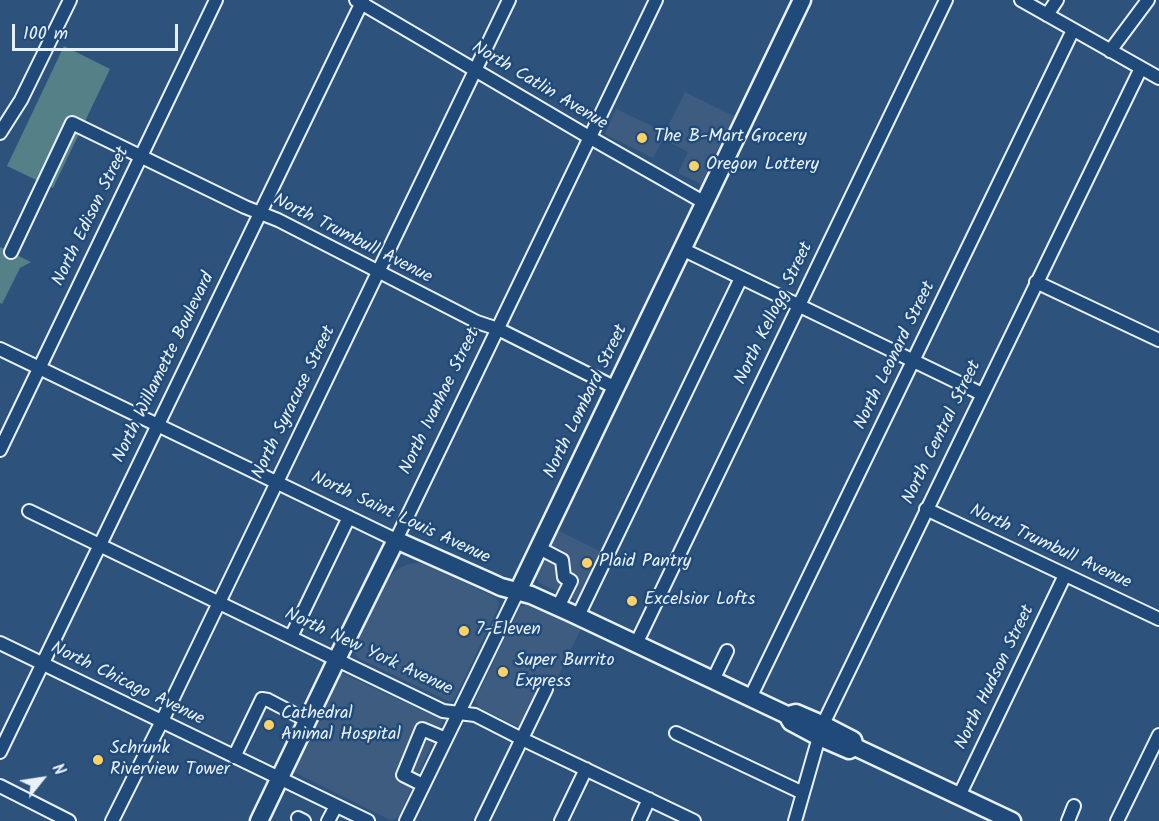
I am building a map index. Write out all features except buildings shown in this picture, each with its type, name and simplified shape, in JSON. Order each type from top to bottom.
[{"type":"main road","name":"North Lombard Street","points":[[518,591],[802,0]]},
{"type":"main road","name":"North Saint Louis Avenue","points":[[396,540],[488,581],[531,595],[558,607],[787,715],[795,713],[821,731],[853,740],[855,747],[1012,821]]},
{"type":"main road","name":"North Ivanhoe Street","points":[[259,821],[396,540]]},
{"type":"street","points":[[0,133],[21,100],[70,0]]},
{"type":"street","name":"North Edison Street","points":[[0,450],[216,0]]},
{"type":"street","name":"North Syracuse Street","points":[[112,821],[162,722],[509,0]]},
{"type":"street","name":"North Ivanhoe Street","points":[[396,540],[656,0]]},
{"type":"street","name":"North Kellogg Street","points":[[636,644],[946,0]]},
{"type":"street","points":[[1020,0],[1159,78]]},
{"type":"street","points":[[1047,15],[1057,0]]},
{"type":"street","points":[[1110,51],[1148,0]]},
{"type":"street","name":"North Catlin Avenue","points":[[360,1],[705,203]]},
{"type":"street","name":"North Willamette Boulevard","points":[[0,752],[360,1]]},
{"type":"street","name":"North Leonard Street","points":[[750,698],[1073,30]]},
{"type":"street","name":"North Central Street","points":[[795,821],[821,731],[1140,68]]},
{"type":"street","name":"North Trumbull Avenue","points":[[11,252],[72,123],[278,220],[477,322],[498,329],[616,387]]},
{"type":"street","points":[[682,249],[982,394]]},
{"type":"street","points":[[578,616],[741,278]]},
{"type":"street","points":[[1036,282],[1159,340]]},
{"type":"street","name":"North Saint Louis Avenue","points":[[0,349],[396,540]]},
{"type":"street","name":"North Trumbull Avenue","points":[[926,509],[1159,619]]},
{"type":"street","name":"North New York Avenue","points":[[29,510],[443,711],[475,715],[694,821]]},
{"type":"street","points":[[291,637],[349,517]]},
{"type":"street","points":[[539,548],[562,560],[564,577],[571,581],[558,607]]},
{"type":"street","name":"North Hudson Street","points":[[959,796],[1065,575]]},
{"type":"street","name":"North Lombard Street","points":[[406,821],[518,591]]},
{"type":"street","name":"North Chicago Avenue","points":[[0,643],[368,821]]},
{"type":"street","points":[[713,680],[727,651]]},
{"type":"street","points":[[482,821],[546,689]]},
{"type":"street","points":[[234,757],[262,699],[308,721]]},
{"type":"street","points":[[423,785],[403,775],[422,729],[446,739]]},
{"type":"street","points":[[676,733],[803,793]]},
{"type":"street","points":[[1117,821],[1159,735]]},
{"type":"street","points":[[561,821],[586,769]]},
{"type":"street","points":[[0,786],[69,821]]},
{"type":"street","points":[[639,821],[649,799]]},
{"type":"street","points":[[328,821],[336,806]]},
{"type":"street","points":[[1068,821],[1074,806]]},
{"type":"shaded area","points":[[685,92],[734,116],[701,184],[678,173],[688,152],[663,139],[653,158],[605,134],[616,109],[665,132]]},
{"type":"shaded area","points":[[557,530],[605,554],[581,603],[540,583],[536,578],[536,571]]},
{"type":"shaded area","points":[[419,563],[495,597],[499,603],[452,701],[358,658],[355,653],[354,648],[390,576],[408,564]]},
{"type":"shaded area","points":[[527,604],[581,629],[531,733],[478,707],[475,700],[520,607]]},
{"type":"shaded area","points":[[342,673],[443,720],[399,816],[395,819],[390,820],[294,772]]},
{"type":"green space","points":[[64,46],[110,69],[53,188],[7,166]]},
{"type":"green space","points":[[0,247],[31,262],[20,268],[2,304],[0,303]]},
{"type":"place","name":"The B-Mart Grocery","points":[[642,138]]},
{"type":"place","name":"Oregon Lottery","points":[[694,166]]},
{"type":"place","name":"Plaid Pantry","points":[[587,563]]},
{"type":"place","name":"Excelsior Lofts","points":[[632,601]]},
{"type":"place","name":"7-Eleven","points":[[464,631]]},
{"type":"place","name":"Super Burrito Express","points":[[503,672]]},
{"type":"place","name":"Cathedral Animal Hospital","points":[[269,725]]},
{"type":"place","name":"Schrunk Riverview Tower","points":[[98,760]]}]
